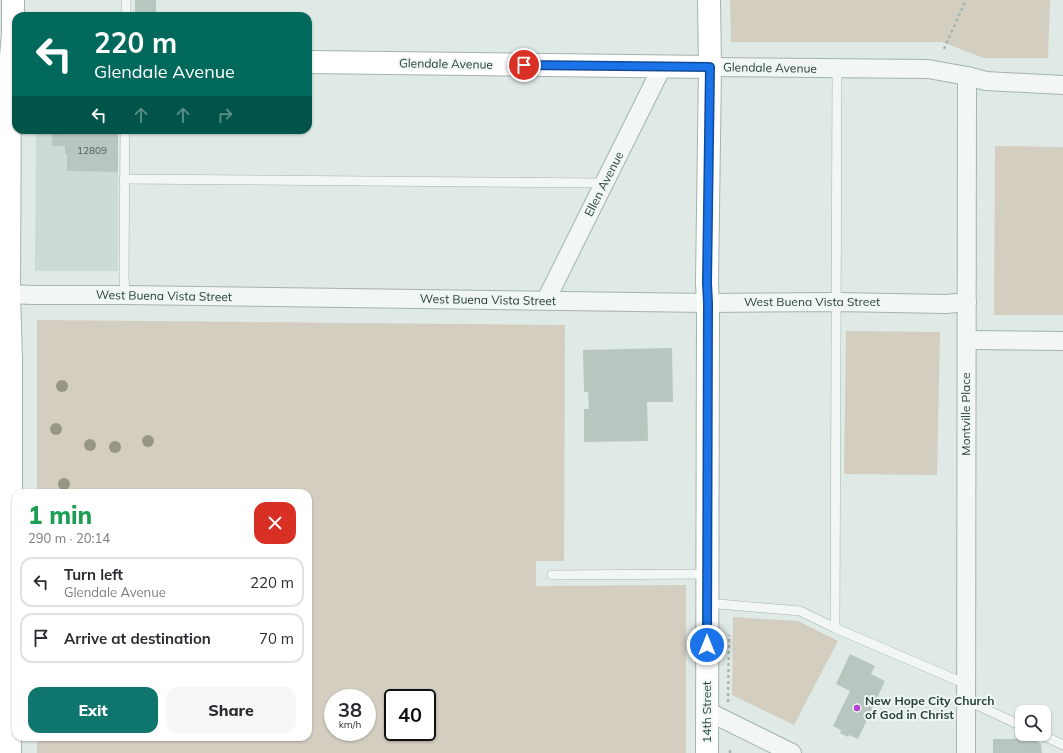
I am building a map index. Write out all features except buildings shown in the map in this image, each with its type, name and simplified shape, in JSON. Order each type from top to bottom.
[{"type":"street","points":[[13,0],[13,12]]},
{"type":"street","name":"14th Street","points":[[707,753],[707,283],[710,67],[709,0]]},
{"type":"street","points":[[10,753],[5,723],[5,596],[11,361],[5,340],[9,294],[5,210],[9,69],[12,42]]},
{"type":"street","name":"Glendale Avenue","points":[[312,62],[928,70],[967,76],[986,81],[1063,85]]},
{"type":"street","name":"Ellen Avenue","points":[[546,300],[662,67]]},
{"type":"street","name":"Montville Place","points":[[966,753],[967,76]]},
{"type":"street","name":"West Buena Vista Street","points":[[9,294],[708,303],[836,302],[946,304],[967,302]]},
{"type":"street","points":[[967,340],[1063,341]]},
{"type":"street","points":[[707,711],[792,753]]},
{"type":"lane","points":[[126,0],[126,12]]},
{"type":"lane","points":[[835,628],[836,68]]},
{"type":"lane","points":[[125,134],[125,295]]},
{"type":"lane","points":[[124,179],[605,183]]},
{"type":"lane","points":[[552,575],[707,574]]},
{"type":"lane","points":[[707,603],[800,611],[966,692],[1015,722]]},
{"type":"lane","points":[[1051,739],[1063,745]]},
{"type":"path","points":[[944,49],[966,0]]},
{"type":"shaded area","points":[[730,0],[1050,0],[1048,58],[984,58],[942,42],[731,42]]},
{"type":"shaded area","points":[[36,134],[118,134],[118,271],[35,271]]},
{"type":"shaded area","points":[[995,146],[1063,147],[1063,315],[994,315]]},
{"type":"shaded area","points":[[37,320],[565,325],[564,561],[536,561],[536,586],[686,585],[686,753],[37,753],[37,741],[312,741],[312,489],[37,489]]},
{"type":"shaded area","points":[[846,331],[940,332],[937,475],[844,474]]},
{"type":"shaded area","points":[[733,617],[798,621],[838,641],[794,725],[732,695]]},
{"type":"place","name":"New Hope City Church of God in Christ","points":[[857,708]]},
{"type":"route","points":[[524,65],[710,67],[707,283],[707,645]]}]
